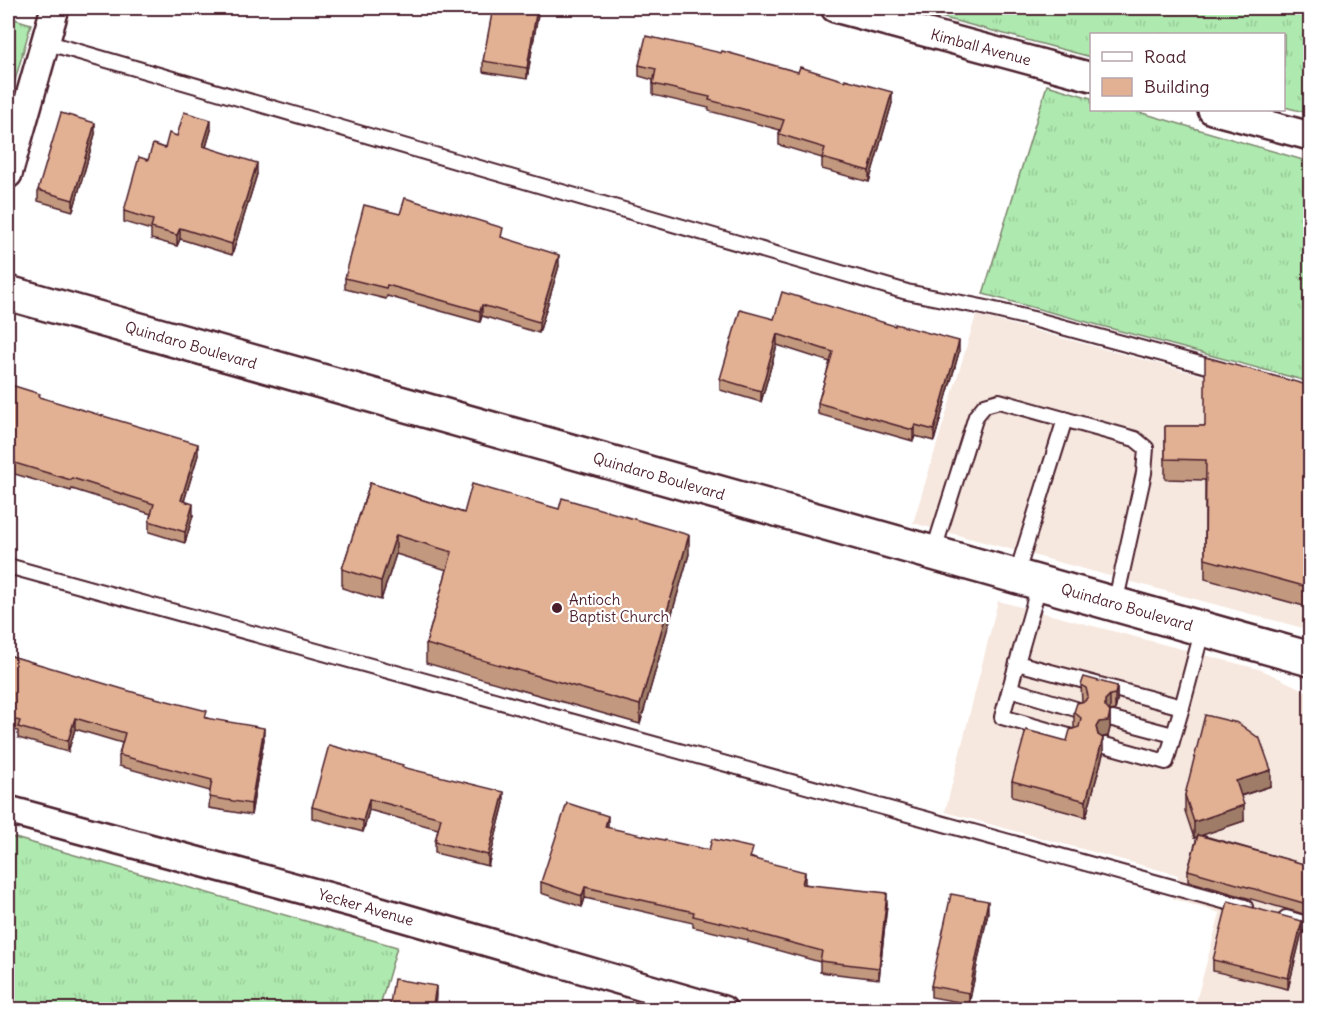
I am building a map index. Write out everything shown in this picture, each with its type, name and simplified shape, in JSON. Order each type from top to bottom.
[{"type":"main road","name":"Quindaro Boulevard","points":[[8,293],[1311,658]]},
{"type":"street","points":[[8,174],[55,8]]},
{"type":"street","name":"Kimball Avenue","points":[[835,8],[1090,76]]},
{"type":"street","points":[[1216,111],[1311,136]]},
{"type":"street","name":"Yecker Avenue","points":[[8,810],[356,904],[723,1010]]},
{"type":"lane","points":[[45,42],[907,292],[1033,319],[1240,375]]},
{"type":"lane","points":[[933,553],[976,416],[985,405],[999,401],[1065,419],[1135,439],[1146,448],[1144,473],[1115,603]]},
{"type":"lane","points":[[1065,419],[1028,579],[1017,663],[1002,717],[1072,736]]},
{"type":"lane","points":[[8,566],[1253,909]]},
{"type":"lane","points":[[1105,745],[1166,762],[1203,628]]},
{"type":"lane","points":[[1017,663],[1182,707]]},
{"type":"lane","points":[[1010,689],[1079,710]]},
{"type":"lane","points":[[1113,719],[1173,735]]},
{"type":"lane","points":[[1276,915],[1311,925]]},
{"type":"shaded area","points":[[976,315],[1310,404],[1310,630],[913,523]]},
{"type":"shaded area","points":[[998,601],[1262,670],[1310,693],[1310,1009],[1194,1009],[1220,913],[1173,899],[1178,875],[945,812]]},
{"type":"green space","points":[[907,8],[1130,8],[1175,13],[1176,8],[1310,8],[1310,112],[1285,107],[1285,33],[1090,33],[1090,57]]},
{"type":"green space","points":[[8,17],[31,24],[8,105]]},
{"type":"green space","points":[[1047,85],[1090,98],[1090,111],[1135,111],[1310,162],[1310,382],[983,294]]},
{"type":"green space","points":[[8,836],[397,947],[379,1009],[8,1009]]},
{"type":"building","points":[[493,8],[537,8],[527,68],[483,61]]},
{"type":"building","points":[[646,36],[721,53],[722,51],[798,72],[800,67],[892,92],[869,171],[822,158],[825,148],[779,134],[784,120],[709,100],[710,97],[653,84],[656,69],[639,65]]},
{"type":"building","points":[[184,112],[211,120],[203,146],[257,163],[232,244],[180,228],[177,235],[151,228],[153,220],[124,211],[139,157],[148,160],[153,144],[165,148],[169,133],[177,136]]},
{"type":"building","points":[[61,113],[95,123],[73,200],[38,190]]},
{"type":"building","points":[[405,198],[503,228],[501,237],[559,255],[539,322],[482,305],[480,311],[387,285],[386,288],[345,278],[364,205],[400,214]]},
{"type":"building","points":[[782,292],[895,326],[895,324],[959,341],[934,430],[915,425],[913,430],[818,403],[833,352],[777,334],[761,391],[720,379],[740,310],[774,319]]},
{"type":"building","points":[[1205,357],[1311,386],[1311,588],[1205,559],[1206,460],[1165,459],[1165,426],[1205,426]]},
{"type":"building","points":[[8,384],[40,394],[39,397],[198,444],[181,500],[193,504],[185,532],[149,521],[154,504],[8,461]]},
{"type":"building","name":"Antioch Baptist Church","points":[[370,483],[464,513],[472,484],[559,509],[562,498],[689,535],[640,705],[426,644],[452,552],[396,535],[381,581],[342,569]]},
{"type":"building","points":[[8,655],[136,693],[207,711],[205,718],[264,728],[251,804],[209,797],[212,780],[119,755],[125,733],[75,718],[68,741],[18,727],[20,721],[8,718]]},
{"type":"building","points":[[1084,677],[1117,686],[1115,694],[1105,700],[1105,706],[1110,712],[1108,721],[1099,722],[1096,727],[1098,735],[1103,738],[1086,801],[1012,781],[1026,730],[1067,741],[1070,730],[1079,727],[1081,718],[1074,712],[1077,703],[1085,701],[1088,696],[1086,688],[1081,685]]},
{"type":"building","points":[[1205,715],[1238,723],[1260,739],[1271,770],[1236,781],[1244,805],[1194,822],[1185,795]]},
{"type":"building","points":[[329,745],[403,765],[402,767],[504,792],[488,855],[435,842],[441,818],[369,799],[363,821],[312,807]]},
{"type":"building","points":[[567,803],[608,816],[605,827],[709,850],[712,839],[753,848],[750,858],[805,872],[802,884],[887,893],[879,968],[820,961],[822,951],[748,931],[748,929],[693,916],[694,912],[585,887],[582,896],[541,882]]},
{"type":"building","points":[[1198,835],[1311,866],[1307,904],[1188,870]]},
{"type":"building","points":[[951,894],[988,901],[969,993],[931,986]]},
{"type":"building","points":[[1228,901],[1302,921],[1288,978],[1213,960]]},
{"type":"building","points":[[394,979],[436,986],[432,1010],[389,1010]]},
{"type":"place","name":"Antioch Baptist Church","points":[[557,608]]}]
